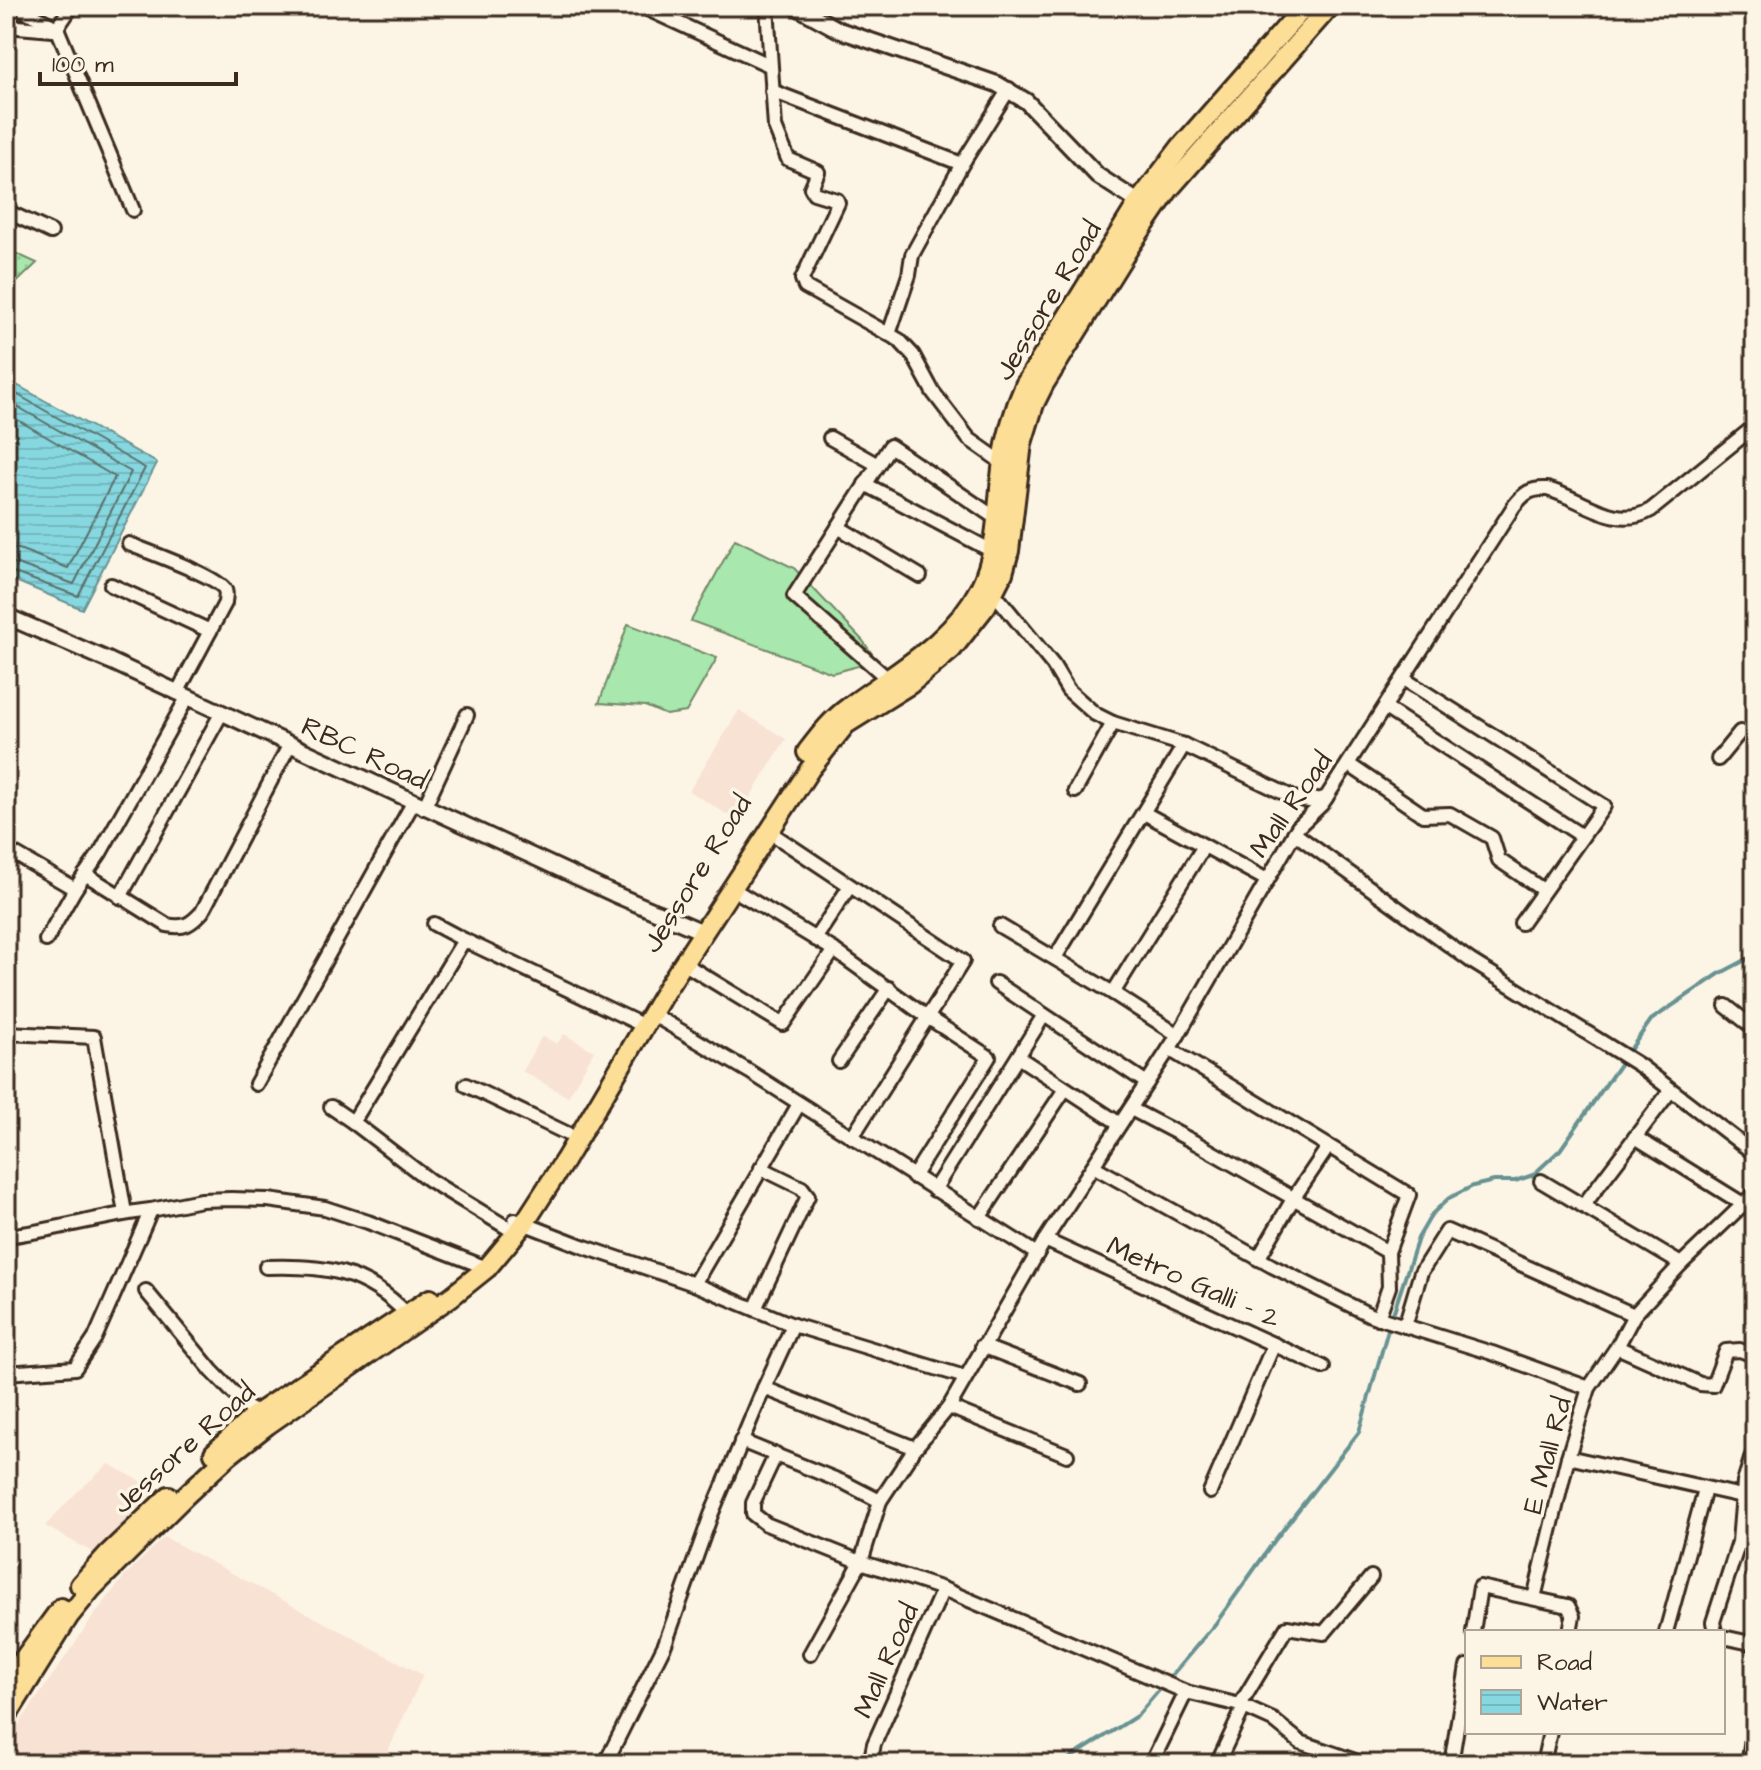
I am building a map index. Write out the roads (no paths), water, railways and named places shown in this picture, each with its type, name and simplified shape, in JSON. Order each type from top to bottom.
[{"type":"main road","name":"Jessore Road","points":[[78,1596],[229,1455],[313,1391],[418,1321],[483,1267],[516,1226],[565,1160],[644,1018],[683,963],[699,929],[731,888],[810,769],[846,724],[910,684],[941,659],[972,626],[987,590],[1009,551],[1022,443],[1034,404],[1180,148],[1305,6]]},
{"type":"main road","name":"Jessore Road","points":[[516,1226],[568,1134],[825,728],[847,708],[911,665],[987,590],[1003,463],[1013,412],[1025,385],[1146,207],[1330,6]]},
{"type":"main road","name":"Jessore Road","points":[[6,1683],[51,1631],[108,1554],[255,1415],[483,1267]]},
{"type":"main road","name":"Jessore Road","points":[[6,1717],[51,1631]]},
{"type":"main road","points":[[6,1702],[51,1631]]},
{"type":"street","points":[[16,6],[57,28],[133,210]]},
{"type":"street","points":[[6,26],[47,31],[57,28],[72,6]]},
{"type":"street","points":[[641,6],[769,65]]},
{"type":"street","points":[[767,6],[775,127],[788,159],[818,174],[812,190],[838,203],[803,283],[805,287],[889,334],[913,355],[933,392],[969,439],[1003,463]]},
{"type":"street","points":[[795,6],[839,30],[1009,89],[1026,101],[1098,176],[1146,207]]},
{"type":"street","points":[[889,334],[909,275],[912,255],[962,164],[1009,89]]},
{"type":"street","points":[[772,91],[962,164]]},
{"type":"street","points":[[6,211],[51,232]]},
{"type":"street","name":"Mall Road","points":[[870,1764],[874,1744],[943,1589],[861,1562],[880,1501],[915,1448],[949,1407],[1045,1240],[1178,1035],[1296,830],[1326,798],[1525,493],[1547,489],[1613,516],[1636,517],[1651,510],[1755,426]]},
{"type":"street","points":[[830,438],[878,465]]},
{"type":"street","points":[[889,680],[794,596],[890,446],[997,519]]},
{"type":"street","points":[[865,484],[992,551]]},
{"type":"street","points":[[838,527],[920,576]]},
{"type":"street","points":[[46,940],[100,853],[182,695],[225,603],[224,588],[205,576],[129,544]]},
{"type":"street","points":[[111,585],[210,631]]},
{"type":"street","points":[[987,590],[1053,665],[1074,697],[1113,723],[1184,745],[1294,798],[1309,801],[1326,798]]},
{"type":"street","name":"RBC Road","points":[[6,616],[614,894],[699,929]]},
{"type":"street","points":[[1404,679],[1604,806],[1521,923]]},
{"type":"street","points":[[1385,708],[1582,836]]},
{"type":"street","points":[[120,897],[221,714]]},
{"type":"street","points":[[256,1084],[467,715]]},
{"type":"street","points":[[1075,791],[1113,723]]},
{"type":"street","points":[[1718,759],[1740,732]]},
{"type":"street","points":[[1055,958],[1184,745]]},
{"type":"street","points":[[85,874],[167,925],[182,927],[194,921],[202,912],[289,746]]},
{"type":"street","points":[[1348,764],[1423,815],[1450,814],[1492,838],[1499,860],[1543,890]]},
{"type":"street","points":[[1294,798],[1298,807],[1296,830],[1471,961],[1639,1065],[1755,1154]]},
{"type":"street","points":[[1144,813],[1267,880]]},
{"type":"street","points":[[768,831],[963,961],[852,1137]]},
{"type":"street","points":[[1113,993],[1204,846]]},
{"type":"street","points":[[6,849],[75,889]]},
{"type":"street","points":[[815,939],[850,886]]},
{"type":"street","points":[[731,888],[834,950],[989,1057],[913,1177]]},
{"type":"street","points":[[434,924],[644,1018],[799,1104],[1037,1254]]},
{"type":"street","points":[[1000,926],[1178,1035]]},
{"type":"street","points":[[353,1122],[464,940]]},
{"type":"street","points":[[683,963],[783,1024],[834,950]]},
{"type":"street","points":[[996,983],[1147,1083]]},
{"type":"street","points":[[839,1061],[889,988]]},
{"type":"street","points":[[1726,1006],[1755,1029]]},
{"type":"street","points":[[934,1190],[1044,1015]]},
{"type":"street","points":[[6,1033],[94,1037],[125,1213]]},
{"type":"street","points":[[1169,1049],[1409,1195],[1388,1252],[1389,1287],[1374,1316]]},
{"type":"street","points":[[1018,1057],[1120,1124]]},
{"type":"street","points":[[466,1085],[568,1134]]},
{"type":"street","points":[[979,1218],[1065,1089]]},
{"type":"street","points":[[1583,1206],[1671,1090]]},
{"type":"street","points":[[694,1284],[799,1104]]},
{"type":"street","points":[[331,1107],[429,1180],[516,1226],[694,1284],[793,1325],[965,1377]]},
{"type":"street","points":[[1131,1109],[1388,1252]]},
{"type":"street","points":[[1635,1137],[1751,1199]]},
{"type":"street","points":[[1258,1259],[1328,1147]]},
{"type":"street","points":[[1093,1166],[1258,1259],[1374,1316],[1589,1388]]},
{"type":"street","points":[[755,1309],[808,1196],[802,1188],[761,1168]]},
{"type":"street","points":[[1541,1181],[1681,1264]]},
{"type":"street","name":"E Mall Rd","points":[[1534,1598],[1568,1457],[1589,1388],[1634,1315],[1681,1264],[1751,1199]]},
{"type":"street","points":[[6,1236],[69,1227],[125,1213],[201,1200],[268,1200],[325,1208],[483,1267]]},
{"type":"street","points":[[6,1373],[75,1368],[95,1338],[151,1210]]},
{"type":"street","points":[[1405,1326],[1421,1272],[1447,1231],[1634,1315]]},
{"type":"street","name":"Metro Galli - 2","points":[[1045,1240],[1323,1367]]},
{"type":"street","points":[[266,1267],[302,1266],[337,1270],[380,1289],[407,1314]]},
{"type":"street","points":[[146,1291],[212,1371],[255,1415]]},
{"type":"street","points":[[605,1764],[665,1644],[741,1441],[793,1325]]},
{"type":"street","points":[[1210,1492],[1274,1344]]},
{"type":"street","points":[[982,1346],[1080,1384]]},
{"type":"street","points":[[1617,1347],[1700,1384],[1713,1385],[1726,1351],[1740,1350],[1755,1356]]},
{"type":"street","points":[[764,1388],[915,1448]]},
{"type":"street","points":[[949,1407],[1067,1455]]},
{"type":"street","points":[[741,1441],[845,1483],[880,1501]]},
{"type":"street","points":[[776,1454],[753,1503],[753,1514],[766,1524],[861,1562],[810,1654]]},
{"type":"street","points":[[1715,1630],[1713,1622],[1739,1542],[1749,1497],[1752,1456],[1755,1454]]},
{"type":"street","points":[[1568,1457],[1749,1497]]},
{"type":"street","points":[[1667,1630],[1705,1489]]},
{"type":"street","points":[[1217,1764],[1242,1706],[1287,1627],[1324,1633],[1371,1577]]},
{"type":"street","points":[[1473,1630],[1480,1587],[1568,1606],[1573,1616],[1570,1630]]},
{"type":"street","points":[[943,1589],[1172,1688],[1242,1706],[1273,1720],[1300,1742],[1364,1764]]},
{"type":"street","points":[[1725,1637],[1755,1644]]},
{"type":"street","points":[[1451,1764],[1465,1678]]},
{"type":"street","points":[[1151,1764],[1186,1692]]},
{"type":"street","points":[[1748,1764],[1755,1720]]},
{"type":"street","points":[[1543,1764],[1550,1734]]},
{"type":"water","points":[[6,379],[157,463],[82,609],[6,577]]},
{"type":"waterway","points":[[1061,1764],[1138,1715],[1216,1623],[1275,1540],[1359,1432],[1418,1238],[1432,1214],[1449,1198],[1473,1186],[1494,1181],[1515,1181],[1533,1175],[1560,1150],[1651,1020],[1719,974],[1755,955]]}]
